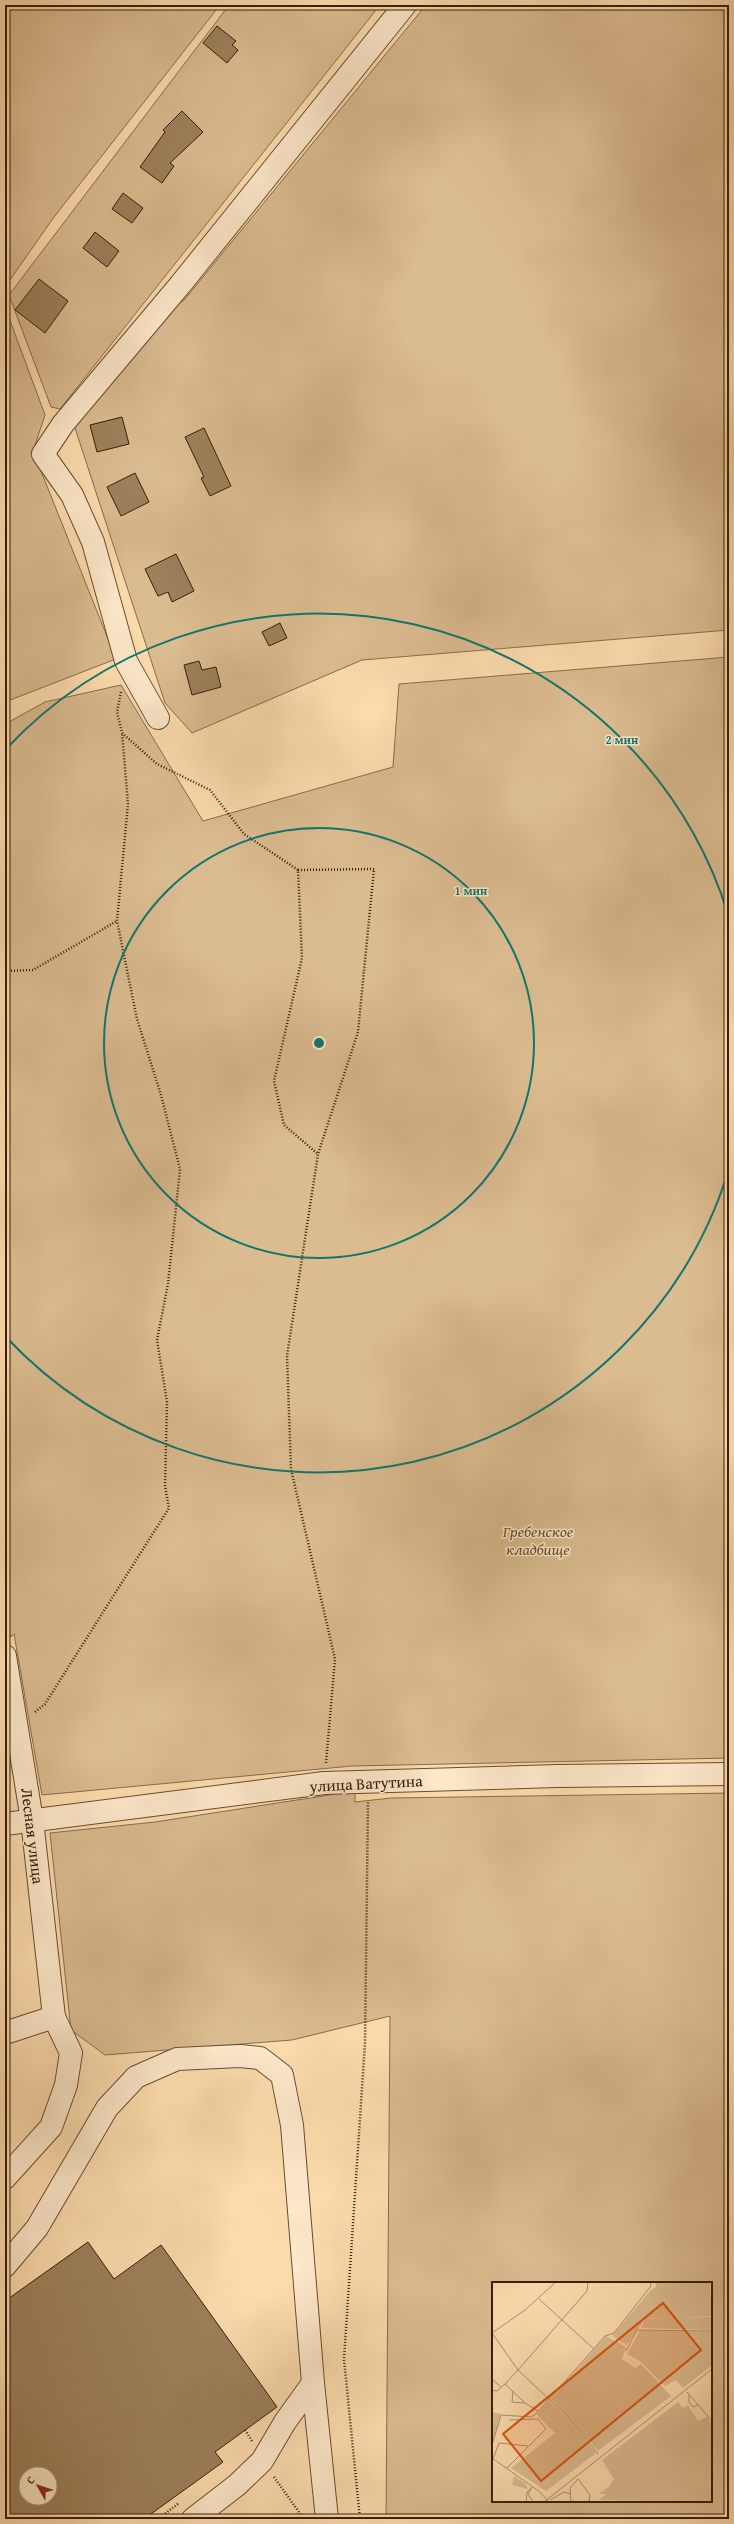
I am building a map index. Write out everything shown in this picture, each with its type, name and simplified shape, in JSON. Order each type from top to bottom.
[{"type":"street","points":[[158,718],[126,661],[93,542],[72,495],[44,454],[63,424],[180,285],[405,5]]},
{"type":"street","name":"Лесная улица","points":[[5,1656],[32,1820],[54,2017],[71,2053],[66,2085],[51,2127],[5,2178]]},
{"type":"street","name":"улица Ватутина","points":[[5,1824],[324,1784],[557,1776],[729,1774]]},
{"type":"street","points":[[5,2033],[54,2017]]},
{"type":"street","points":[[5,2266],[37,2228],[107,2108],[136,2077],[178,2058],[240,2056],[260,2058],[282,2075],[292,2125],[313,2383],[327,2519]]},
{"type":"street","points":[[193,2519],[237,2485],[262,2461],[285,2422],[313,2383]]},
{"type":"path","points":[[16,1725],[45,1704],[169,1508],[165,1486],[167,1402],[157,1340],[168,1284],[180,1169],[161,1095],[137,1019],[116,921],[128,804],[122,733],[117,712],[121,690]]},
{"type":"path","points":[[122,733],[157,764],[210,790],[244,834],[298,870],[374,869],[358,1032],[318,1154],[287,1356],[291,1470],[335,1659],[324,1784]]},
{"type":"path","points":[[298,870],[302,958],[274,1081],[284,1125],[318,1154]]},
{"type":"path","points":[[5,971],[33,970],[116,921]]},
{"type":"path","points":[[360,2519],[344,2359],[365,2042],[369,1783]]},
{"type":"green space","points":[[5,5],[220,5],[54,217],[5,287]]},
{"type":"green space","points":[[229,5],[380,5],[60,409],[51,407],[9,295]]},
{"type":"green space","points":[[426,5],[729,5],[729,630],[362,660],[192,733],[165,703],[74,425],[153,325],[185,299]]},
{"type":"green space","points":[[5,307],[45,415],[33,451],[116,659],[5,702]]},
{"type":"green space","name":"Гребенское кладбище","points":[[729,657],[729,1758],[352,1766],[42,1795],[14,1634],[11,1637],[7,1629],[5,1617],[5,724],[45,702],[121,685],[203,821],[393,767],[399,684]]},
{"type":"green space","points":[[355,1791],[355,1802],[391,1798],[729,1793],[729,2519],[386,2519],[390,2016],[292,2040],[105,2055],[71,2030],[50,1833],[155,1822]]},
{"type":"building","points":[[217,26],[236,41],[232,45],[238,50],[227,63],[203,43]]},
{"type":"building","points":[[182,111],[203,132],[170,163],[174,166],[162,183],[140,167],[165,132],[163,130]]},
{"type":"building","points":[[123,193],[143,208],[132,223],[112,209]]},
{"type":"building","points":[[95,232],[119,251],[107,267],[83,248]]},
{"type":"building","points":[[39,279],[68,301],[45,333],[15,310]]},
{"type":"building","points":[[122,417],[129,444],[97,452],[90,425]]},
{"type":"building","points":[[204,428],[231,486],[210,496],[201,478],[204,477],[185,437]]},
{"type":"building","points":[[135,473],[149,502],[121,516],[107,487]]},
{"type":"building","points":[[176,554],[194,591],[172,602],[168,592],[158,596],[145,569]]},
{"type":"building","points":[[280,623],[287,638],[269,646],[262,632]]},
{"type":"building","points":[[199,661],[202,670],[216,667],[221,687],[192,695],[184,665]]},
{"type":"building","points":[[88,2242],[114,2279],[161,2245],[277,2407],[215,2452],[223,2462],[144,2519],[5,2519],[5,2301]]}]
